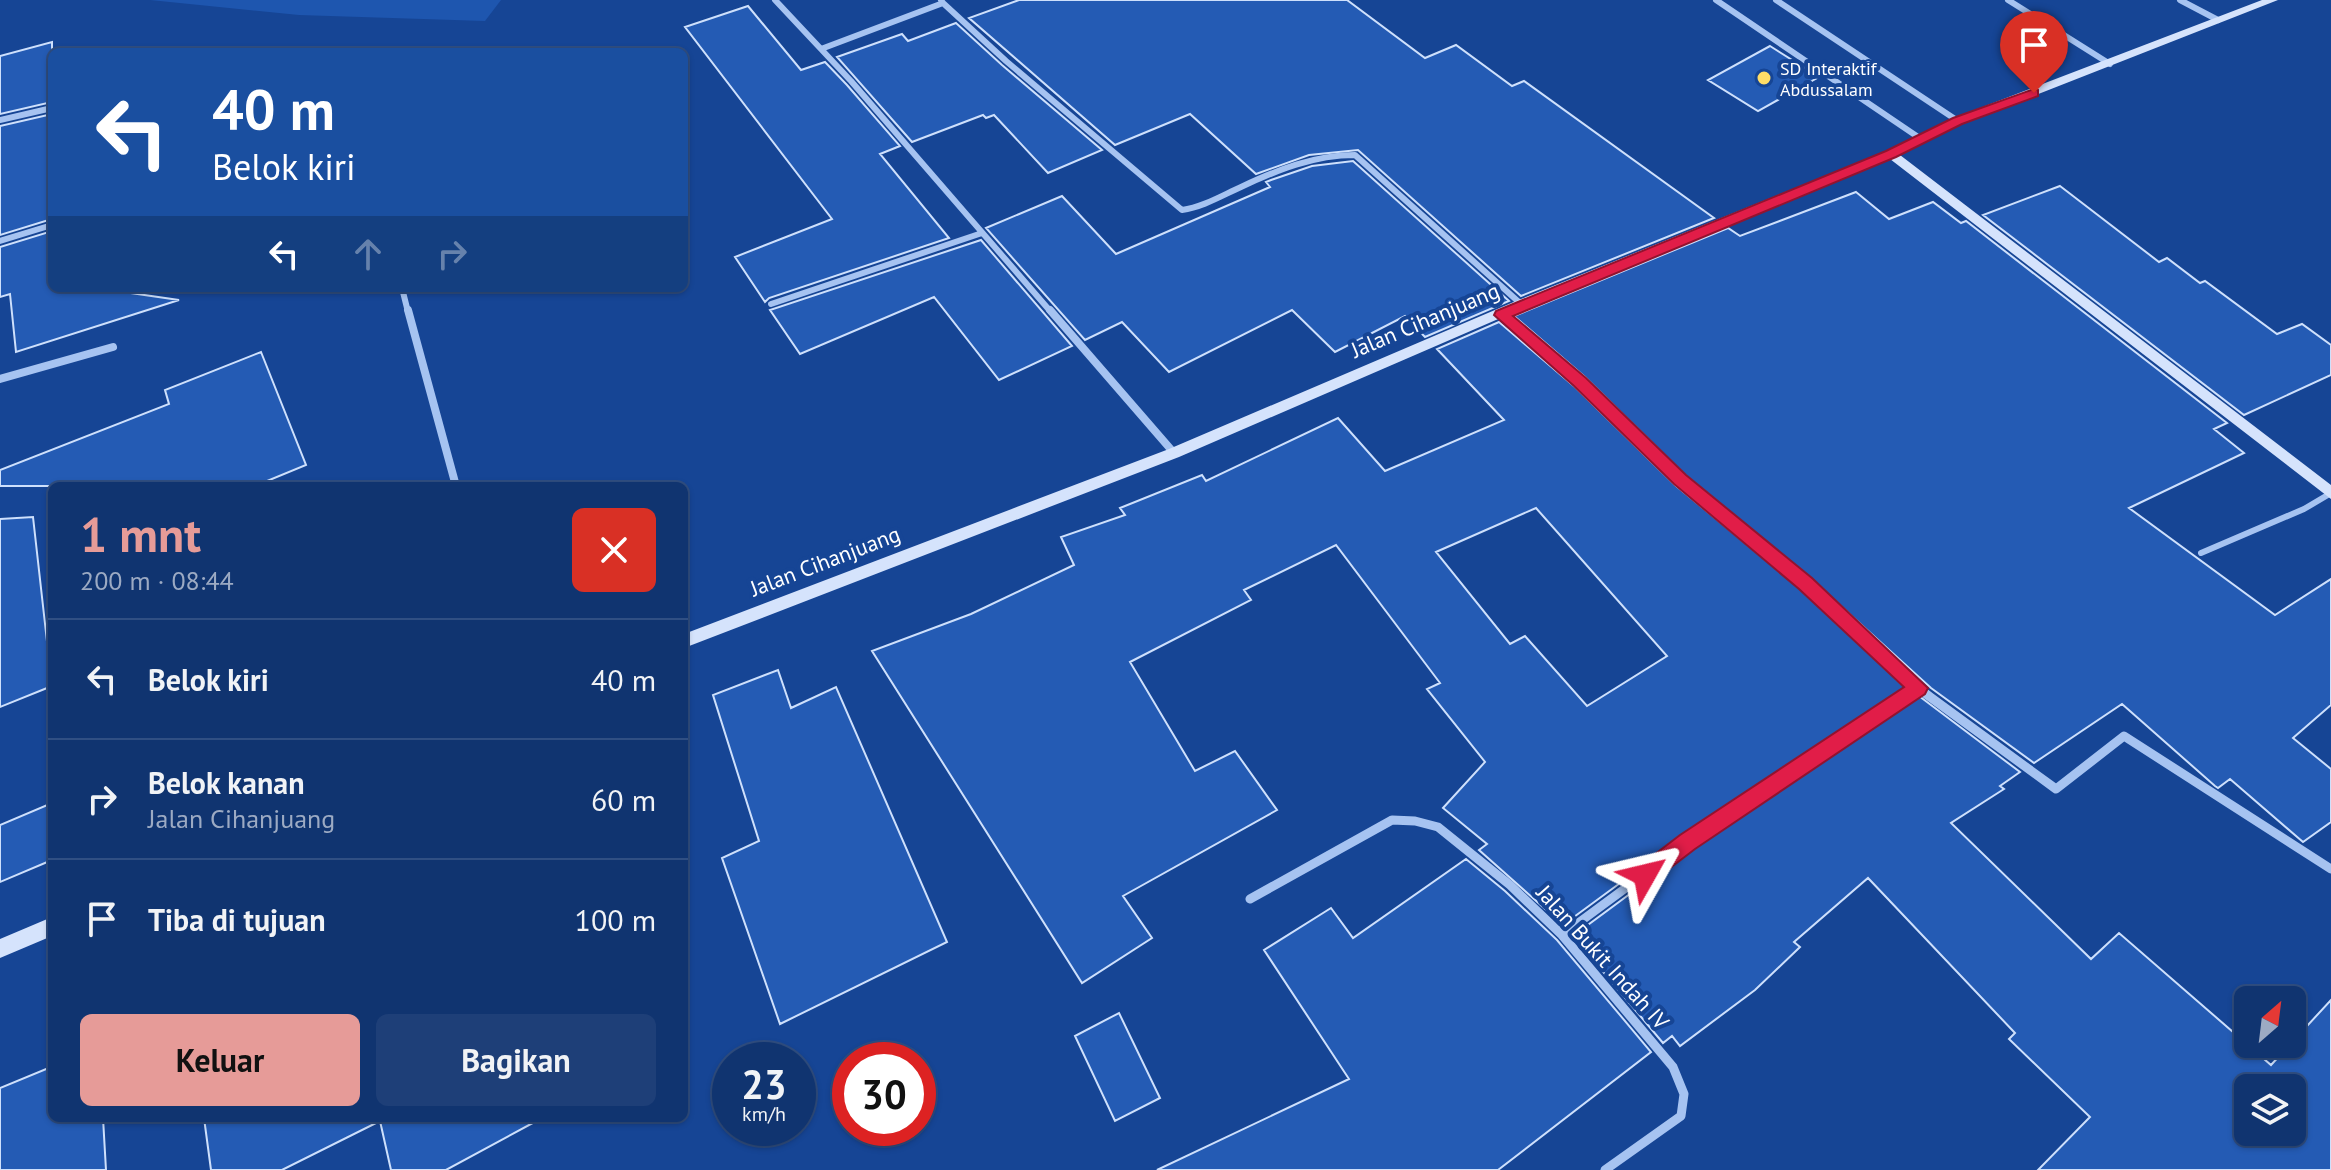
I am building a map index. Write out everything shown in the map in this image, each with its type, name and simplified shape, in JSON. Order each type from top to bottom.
[{"type":"main road","name":"Jalan Cihanjuang","points":[[688,639],[1174,453],[1502,315],[1521,304],[1891,154],[1958,121],[2270,0]]},
{"type":"main road","points":[[1891,154],[2331,493]]},
{"type":"main road","points":[[0,949],[48,928]]},
{"type":"street","points":[[775,0],[1174,453]]},
{"type":"street","points":[[1716,0],[1921,139]]},
{"type":"street","points":[[1776,0],[1958,121]]},
{"type":"street","points":[[2008,0],[2110,64]]},
{"type":"street","points":[[2180,0],[2218,20]]},
{"type":"street","points":[[821,49],[942,1],[1006,61],[1182,210],[1196,209],[1260,178],[1322,157],[1355,155],[1521,304]]},
{"type":"street","points":[[0,120],[48,109]]},
{"type":"street","points":[[0,241],[48,226]]},
{"type":"street","points":[[771,304],[982,233]]},
{"type":"street","points":[[403,292],[455,482]]},
{"type":"street","points":[[1502,315],[1580,382],[1680,480],[1806,584],[1918,688],[2056,789],[2124,736],[2331,869]]},
{"type":"street","points":[[0,379],[113,347]]},
{"type":"street","points":[[1562,935],[1688,842],[1918,688]]},
{"type":"street","name":"Jalan Bukit Indah IV","points":[[1250,899],[1392,820],[1415,821],[1438,827],[1459,842],[1562,935],[1673,1067],[1684,1094],[1681,1116],[1605,1170]]},
{"type":"lane","points":[[2201,553],[2304,509],[2331,493]]},
{"type":"shaded area","points":[[150,0],[501,0],[485,21],[299,15]]},
{"type":"building","points":[[1019,0],[1347,0],[1425,58],[1456,45],[1512,86],[1524,81],[1714,218],[1521,296],[1358,150],[1309,155],[1256,174],[1190,114],[1115,145],[969,18]]},
{"type":"building","points":[[748,6],[801,70],[825,62],[900,146],[880,154],[949,238],[769,298],[765,302],[735,257],[832,219],[685,27]]},
{"type":"building","points":[[956,23],[1102,150],[1048,173],[994,115],[986,118],[983,115],[912,142],[837,57],[902,34],[908,41]]},
{"type":"building","points":[[52,42],[52,48],[48,48],[48,103],[0,114],[0,56]]},
{"type":"building","name":"SD Interaktif Abdussalam","points":[[1770,46],[1819,77],[1758,111],[1708,80]]},
{"type":"building","points":[[48,115],[48,220],[0,235],[0,126]]},
{"type":"building","points":[[1353,161],[1509,301],[1425,337],[1405,316],[1335,352],[1292,310],[1169,372],[1122,322],[1085,340],[986,228],[1062,196],[1116,254],[1270,187],[1266,182],[1271,180],[1312,166]]},
{"type":"building","points":[[2060,186],[2159,262],[2167,258],[2200,283],[2205,281],[2277,334],[2302,324],[2331,345],[2331,375],[2244,415],[1983,215]]},
{"type":"building","points":[[1856,192],[1889,219],[1933,202],[1961,223],[1966,221],[2227,423],[2214,429],[2244,453],[2129,508],[2275,615],[2331,579],[2331,705],[2293,738],[2331,769],[2331,822],[2303,842],[2230,779],[2218,788],[2215,786],[2122,704],[2034,763],[1931,688],[1811,579],[1685,475],[1585,377],[1514,316],[1728,228],[1740,236]]},
{"type":"building","points":[[48,232],[48,292],[124,292],[179,300],[16,352],[10,294],[0,297],[0,247]]},
{"type":"building","points":[[981,240],[1072,346],[999,380],[934,297],[800,354],[770,310]]},
{"type":"building","points":[[1499,322],[1575,387],[1675,485],[1801,589],[1908,686],[1684,836],[1563,925],[1479,850],[1487,844],[1443,808],[1485,762],[1427,689],[1440,683],[1336,545],[1244,590],[1251,600],[1130,662],[1195,771],[1235,751],[1277,810],[1123,896],[1152,938],[1082,983],[872,651],[971,614],[1074,565],[1061,537],[1125,515],[1120,508],[1202,475],[1206,481],[1338,418],[1385,471],[1504,420],[1437,349]],"holes":[[[1536,508],[1667,656],[1587,706],[1525,636],[1510,644],[1436,552]]]},
{"type":"building","points":[[261,352],[306,465],[265,482],[48,482],[48,486],[0,486],[0,470],[169,404],[165,390]]},
{"type":"building","points":[[33,517],[48,650],[48,688],[0,707],[0,519]]},
{"type":"building","points":[[778,670],[791,708],[836,687],[947,942],[780,1024],[722,858],[759,841],[713,695]]},
{"type":"building","points":[[1919,696],[2020,772],[2000,786],[2004,789],[1951,823],[2091,959],[2119,933],[2234,1033],[2234,1058],[2263,1058],[2271,1065],[2277,1058],[2306,1058],[2306,1027],[2331,1000],[2331,1170],[2038,1170],[2090,1117],[2009,1039],[2015,1033],[1868,878],[1794,942],[1800,947],[1755,990],[1680,1046],[1672,1036],[1663,1043],[1573,936],[1692,848]]},
{"type":"building","points":[[48,805],[48,862],[0,882],[0,825]]},
{"type":"building","points":[[1466,859],[1557,940],[1651,1052],[1498,1170],[1157,1170],[1349,1079],[1264,950],[1331,908],[1353,938]]},
{"type":"building","points":[[1119,1013],[1160,1098],[1115,1121],[1075,1036]]},
{"type":"building","points":[[48,1068],[48,1122],[103,1122],[106,1170],[0,1170],[0,1088]]},
{"type":"building","points":[[205,1122],[378,1122],[282,1170],[211,1170]]},
{"type":"building","points":[[380,1122],[535,1122],[446,1170],[391,1170]]},
{"type":"place","name":"SD Interaktif Abdussalam","points":[[1764,78]]},
{"type":"route","points":[[1645,875],[1688,842],[1918,688],[1806,584],[1680,480],[1580,382],[1502,315],[1521,304],[1891,154],[1958,121],[2034,93]]}]
